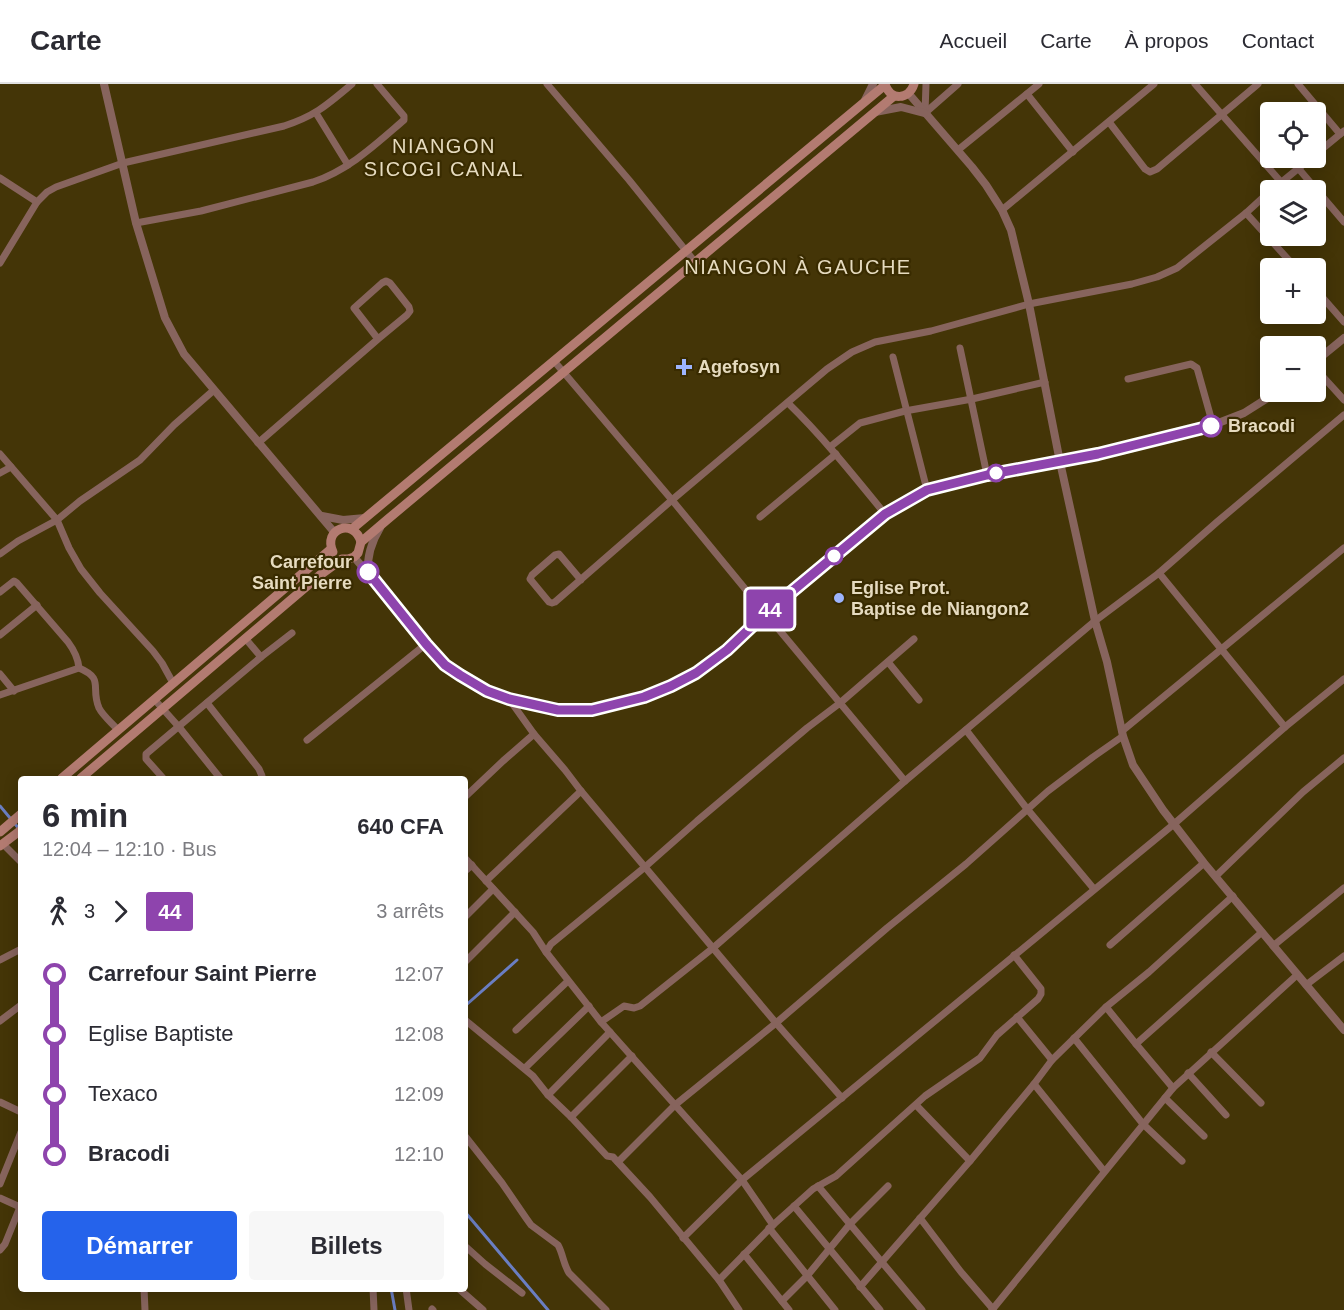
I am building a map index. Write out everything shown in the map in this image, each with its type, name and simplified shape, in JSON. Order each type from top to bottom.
[{"type":"main road","points":[[352,529],[885,84],[890,93],[902,97],[909,94],[914,84]]},
{"type":"main road","points":[[361,542],[356,532],[346,528],[334,532],[330,540],[331,549],[335,555],[342,559],[354,557],[358,553],[361,542],[382,524],[894,96]]},
{"type":"main road","points":[[64,776],[331,549]]},
{"type":"main road","points":[[83,776],[245,638],[342,559]]},
{"type":"main road","points":[[3,830],[18,817]]},
{"type":"main road","points":[[2,845],[17,833]]},
{"type":"street","points":[[104,84],[136,223],[165,318],[184,354],[334,532]]},
{"type":"street","points":[[0,263],[37,202],[56,187],[123,163],[284,126],[316,113],[352,84]]},
{"type":"street","points":[[136,223],[201,210],[313,182],[348,165],[364,155],[404,120],[404,116],[377,84]]},
{"type":"street","points":[[547,84],[599,144],[694,262]]},
{"type":"street","points":[[865,101],[873,84]]},
{"type":"street","points":[[925,113],[926,84]]},
{"type":"street","points":[[925,113],[958,84]]},
{"type":"street","points":[[958,150],[1039,84]]},
{"type":"street","points":[[1002,210],[1154,84]]},
{"type":"street","points":[[1195,84],[1279,180]]},
{"type":"street","points":[[1109,122],[1145,169],[1150,172],[1157,169],[1258,84]]},
{"type":"street","points":[[1298,84],[1342,133],[1326,146]]},
{"type":"street","points":[[909,94],[986,185],[1002,210],[1017,250],[1095,621],[1107,662],[1122,734],[1133,765],[1204,863],[1306,986],[1344,1028]]},
{"type":"street","points":[[1027,94],[1072,152]]},
{"type":"street","points":[[875,112],[901,107],[925,113]]},
{"type":"street","points":[[316,113],[348,165]]},
{"type":"street","points":[[1283,180],[1298,168],[1344,222]]},
{"type":"street","points":[[0,178],[37,202]]},
{"type":"street","points":[[581,580],[559,554],[555,555],[530,579],[549,602],[555,602],[581,580],[672,500],[827,369],[862,347],[1029,304],[1157,278],[1178,268],[1260,201]]},
{"type":"street","points":[[1246,213],[1287,258]]},
{"type":"street","points":[[258,443],[407,315],[409,308],[386,281],[354,308],[378,339]]},
{"type":"street","points":[[1326,301],[1344,322]]},
{"type":"street","points":[[1326,353],[1344,338]]},
{"type":"street","points":[[960,348],[987,475]]},
{"type":"street","points":[[892,357],[927,490]]},
{"type":"street","points":[[554,362],[672,500],[905,781]]},
{"type":"street","points":[[1128,379],[1191,364],[1195,366],[1213,425]]},
{"type":"street","points":[[1326,380],[1344,400]]},
{"type":"street","points":[[830,447],[860,423],[905,411],[972,399],[1045,382]]},
{"type":"street","points":[[0,554],[18,541],[57,520],[80,501],[140,460],[174,425],[214,390]]},
{"type":"street","points":[[354,557],[426,644],[445,665],[460,675],[487,691],[509,699],[558,710],[592,710],[644,697],[696,673],[727,650],[766,613],[885,514],[927,490],[987,475],[1134,446],[1213,425],[1244,413],[1261,402]]},
{"type":"street","points":[[788,403],[810,424],[885,514]]},
{"type":"street","points":[[601,1022],[624,1006],[634,1008],[645,1003],[713,948],[905,781],[1095,621],[1159,573],[1344,415]]},
{"type":"street","points":[[0,454],[57,520],[81,568],[106,600],[153,651],[173,683]]},
{"type":"street","points":[[760,518],[836,454]]},
{"type":"street","points":[[0,473],[11,467]]},
{"type":"street","points":[[321,516],[343,520],[365,518]]},
{"type":"street","points":[[368,573],[370,551],[382,524]]},
{"type":"street","points":[[618,1162],[675,1105],[776,1023],[1048,791],[1122,734],[1344,548]]},
{"type":"street","points":[[1159,573],[1286,727]]},
{"type":"street","points":[[0,592],[14,581],[37,605],[75,652],[79,668]]},
{"type":"street","points":[[0,635],[37,605]]},
{"type":"street","points":[[161,776],[145,757],[146,754],[292,633]]},
{"type":"street","points":[[245,638],[261,657]]},
{"type":"street","points":[[546,952],[551,944],[914,639]]},
{"type":"street","points":[[307,740],[426,644]]},
{"type":"street","points":[[888,662],[919,700]]},
{"type":"street","points":[[0,695],[79,668],[90,673],[95,679],[99,709],[118,730]]},
{"type":"street","points":[[0,674],[14,691]]},
{"type":"street","points":[[683,1238],[742,1180],[1174,824],[1344,679]]},
{"type":"street","points":[[154,699],[218,776]]},
{"type":"street","points":[[509,699],[581,792],[842,1098]]},
{"type":"street","points":[[207,703],[259,769],[262,776]]},
{"type":"street","points":[[966,730],[1028,810],[1094,889]]},
{"type":"street","points":[[468,794],[534,734]]},
{"type":"street","points":[[1216,876],[1303,792],[1344,758]]},
{"type":"street","points":[[486,881],[581,792]]},
{"type":"street","points":[[2,845],[18,859]]},
{"type":"street","points":[[468,861],[533,932],[601,1022],[742,1180],[771,1227],[835,1310]]},
{"type":"street","points":[[1110,945],[1204,863]]},
{"type":"street","points":[[468,869],[472,865]]},
{"type":"street","points":[[1273,946],[1344,888]]},
{"type":"street","points":[[468,913],[493,889]]},
{"type":"street","points":[[860,1287],[970,1161],[1052,1060],[1106,1007],[1149,972],[1233,896]]},
{"type":"street","points":[[468,959],[515,912]]},
{"type":"street","points":[[1136,1044],[1262,932]]},
{"type":"street","points":[[0,960],[18,951]]},
{"type":"street","points":[[719,1280],[794,1206],[818,1185],[836,1176],[943,1082],[972,1065],[997,1035],[1038,999],[1041,989],[1014,955]]},
{"type":"street","points":[[1306,986],[1344,956]]},
{"type":"street","points":[[920,1218],[992,1310],[1173,1088],[1297,975]]},
{"type":"street","points":[[516,1030],[568,981]]},
{"type":"street","points":[[525,1068],[589,1006]]},
{"type":"street","points":[[0,1021],[18,1007]]},
{"type":"street","points":[[1106,1007],[1173,1088]]},
{"type":"street","points":[[1017,1017],[1052,1060]]},
{"type":"street","points":[[468,1023],[525,1068],[607,1156],[613,1157],[618,1162],[719,1280],[739,1310]]},
{"type":"street","points":[[548,1095],[610,1032]]},
{"type":"street","points":[[1074,1038],[1143,1124],[1182,1161]]},
{"type":"street","points":[[1211,1052],[1261,1103]]},
{"type":"street","points":[[571,1117],[632,1056]]},
{"type":"street","points":[[1188,1073],[1226,1115]]},
{"type":"street","points":[[1034,1084],[1104,1171]]},
{"type":"street","points":[[1165,1098],[1204,1136]]},
{"type":"street","points":[[0,1102],[18,1111]]},
{"type":"street","points":[[916,1105],[970,1161]]},
{"type":"street","points":[[0,1184],[18,1139]]},
{"type":"street","points":[[468,1140],[531,1224],[558,1245],[564,1266],[569,1273],[606,1310]]},
{"type":"street","points":[[818,1185],[922,1310]]},
{"type":"street","points":[[782,1301],[807,1276],[850,1224],[888,1186]]},
{"type":"street","points":[[0,1198],[18,1205]]},
{"type":"street","points":[[794,1206],[880,1310]]},
{"type":"street","points":[[0,1250],[5,1244],[18,1213]]},
{"type":"street","points":[[468,1249],[522,1293]]},
{"type":"street","points":[[744,1254],[789,1310]]},
{"type":"street","points":[[144,1292],[145,1310]]},
{"type":"street","points":[[373,1292],[374,1310]]},
{"type":"street","points":[[407,1292],[409,1310]]},
{"type":"street","points":[[463,1292],[483,1310]]},
{"type":"waterway","points":[[0,806],[18,828]]},
{"type":"waterway","points":[[468,1003],[517,960]]},
{"type":"waterway","points":[[468,1216],[548,1310]]},
{"type":"waterway","points":[[392,1292],[395,1310]]},
{"type":"bus line","name":"44","points":[[368,572],[426,644],[445,665],[460,675],[487,691],[509,699],[558,710],[592,710],[644,697],[696,673],[727,650],[766,613],[885,514],[927,490],[987,475],[1098,454],[1211,426]]},
{"type":"place","name":"Agefosyn","points":[[684,367]]},
{"type":"place","name":"Bracodi","points":[[1211,426]]},
{"type":"place","name":"Carrefour Saint Pierre","points":[[368,572]]},
{"type":"place","name":"Eglise Prot. Baptise de Niangon2","points":[[839,598]]},
{"type":"district","name":"NIANGON SICOGI CANAL","points":[[444,158]]},
{"type":"district","name":"NIANGON À GAUCHE","points":[[798,267]]}]
